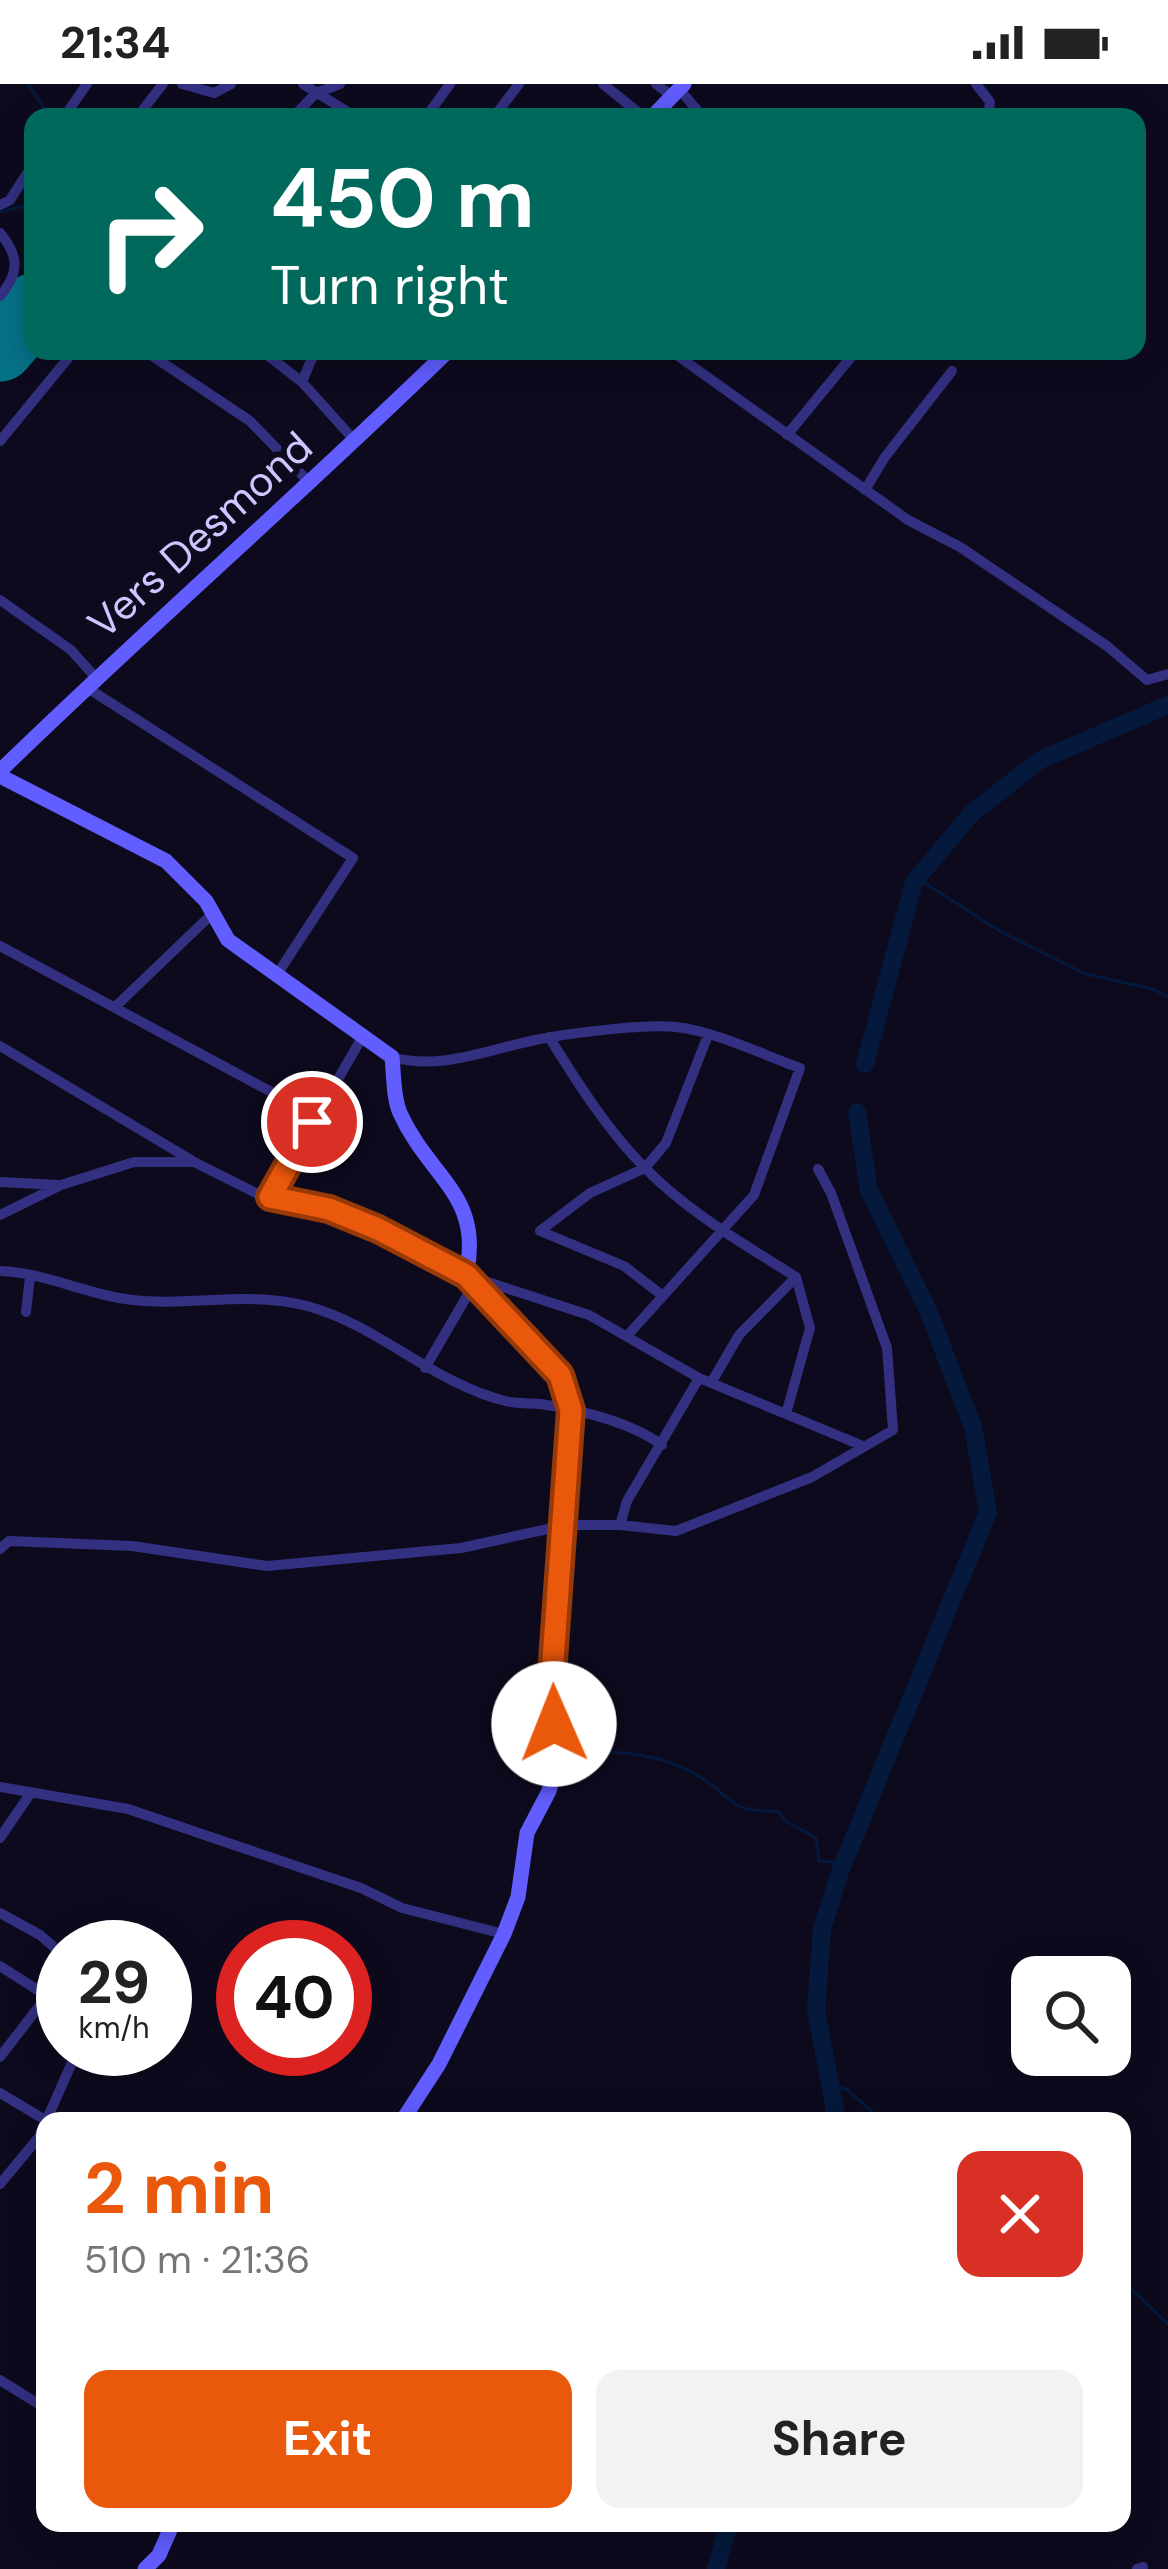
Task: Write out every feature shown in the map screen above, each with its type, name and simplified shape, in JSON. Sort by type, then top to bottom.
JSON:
[{"type":"street","points":[[144,108],[163,84]]},
{"type":"street","points":[[182,84],[206,93],[220,92],[231,84]]},
{"type":"street","points":[[303,84],[341,108]]},
{"type":"street","points":[[302,108],[316,93],[340,84]]},
{"type":"street","points":[[501,108],[519,84]]},
{"type":"street","points":[[603,84],[636,108]]},
{"type":"street","points":[[656,84],[678,90]]},
{"type":"street","points":[[0,205],[10,200],[24,178]]},
{"type":"street","points":[[0,233],[16,253],[17,266],[0,296]]},
{"type":"street","points":[[0,441],[67,360]]},
{"type":"street","points":[[158,360],[250,421],[311,484]]},
{"type":"street","points":[[274,360],[302,382],[356,441]]},
{"type":"street","points":[[302,382],[311,360]]},
{"type":"street","name":"Vers Desmond","points":[[0,774],[91,683],[311,484],[439,360]]},
{"type":"street","points":[[683,360],[908,520],[960,547],[1107,646],[1147,680],[1168,674]]},
{"type":"street","points":[[787,435],[849,360]]},
{"type":"street","points":[[866,490],[885,457],[952,371]]},
{"type":"street","points":[[0,600],[71,650],[91,683],[353,858],[276,976]]},
{"type":"street","points":[[0,774],[166,861],[213,913],[227,940],[392,1057],[413,1063],[439,1062],[549,1037],[674,1027],[800,1068],[754,1195],[627,1336]]},
{"type":"street","points":[[115,1007],[213,913]]},
{"type":"street","points":[[0,946],[316,1116]]},
{"type":"street","points":[[270,1197],[364,1034]]},
{"type":"street","points":[[664,1296],[624,1266],[540,1231],[590,1193],[645,1168],[666,1143],[708,1035]]},
{"type":"street","points":[[549,1037],[591,1103],[645,1168],[724,1232],[796,1277],[809,1328],[786,1414]]},
{"type":"street","points":[[0,1046],[194,1162],[270,1197],[329,1209],[378,1229],[470,1279],[589,1315],[705,1380],[863,1446]]},
{"type":"street","points":[[392,1057],[398,1109],[419,1148],[459,1200],[473,1241],[470,1279],[425,1368]]},
{"type":"street","points":[[0,1215],[61,1185],[134,1162],[194,1162]]},
{"type":"street","points":[[0,1549],[9,1541],[131,1546],[267,1567],[461,1548],[566,1525],[676,1531],[812,1477],[893,1430],[887,1348],[818,1169]]},
{"type":"street","points":[[0,1182],[61,1185]]},
{"type":"street","points":[[0,1271],[128,1300],[200,1303],[250,1296],[310,1306],[367,1332],[425,1368],[506,1402],[571,1410],[648,1435],[662,1445]]},
{"type":"street","points":[[26,1312],[30,1277]]},
{"type":"street","points":[[620,1525],[627,1502],[705,1380],[739,1335],[796,1277]]},
{"type":"street","points":[[408,2112],[439,2064],[504,1934],[518,1897],[527,1833],[549,1791],[556,1761],[551,1688],[571,1410],[560,1375],[470,1279]]},
{"type":"street","points":[[0,1786],[128,1809],[361,1888],[402,1908],[504,1934]]},
{"type":"street","points":[[1,1834],[30,1793]]},
{"type":"street","points":[[0,1913],[36,1933]]},
{"type":"street","points":[[0,1966],[36,1989]]},
{"type":"street","points":[[0,2057],[4,2039],[36,2007]]},
{"type":"street","points":[[50,2112],[66,2076]]},
{"type":"street","points":[[0,2093],[36,2114]]},
{"type":"street","points":[[0,2184],[36,2141]]},
{"type":"street","points":[[0,2381],[36,2403]]},
{"type":"street","points":[[145,2569],[159,2555],[169,2532]]},
{"type":"waterway","points":[[28,84],[44,108]]},
{"type":"waterway","points":[[0,212],[24,206]]},
{"type":"waterway","points":[[865,1064],[914,882],[972,813],[1040,760],[1168,705]]},
{"type":"waterway","points":[[917,878],[998,930],[1086,974],[1153,989],[1168,997]]},
{"type":"waterway","points":[[835,2112],[816,2010],[822,1929],[841,1869],[988,1512],[973,1427],[927,1308],[869,1191],[857,1112]]},
{"type":"waterway","points":[[577,1753],[639,1755],[683,1768],[740,1806],[779,1811],[784,1820],[816,1838],[819,1861],[834,1862],[841,1869]]},
{"type":"waterway","points":[[829,2085],[846,2089],[873,2112]]},
{"type":"waterway","points":[[1131,2289],[1168,2324]]},
{"type":"waterway","points":[[716,2569],[726,2532]]},
{"type":"runway","points":[[0,347],[24,319]]},
{"type":"route","points":[[312,1122],[270,1197],[329,1209],[466,1275],[560,1375],[571,1410],[551,1688],[554,1724]]}]
